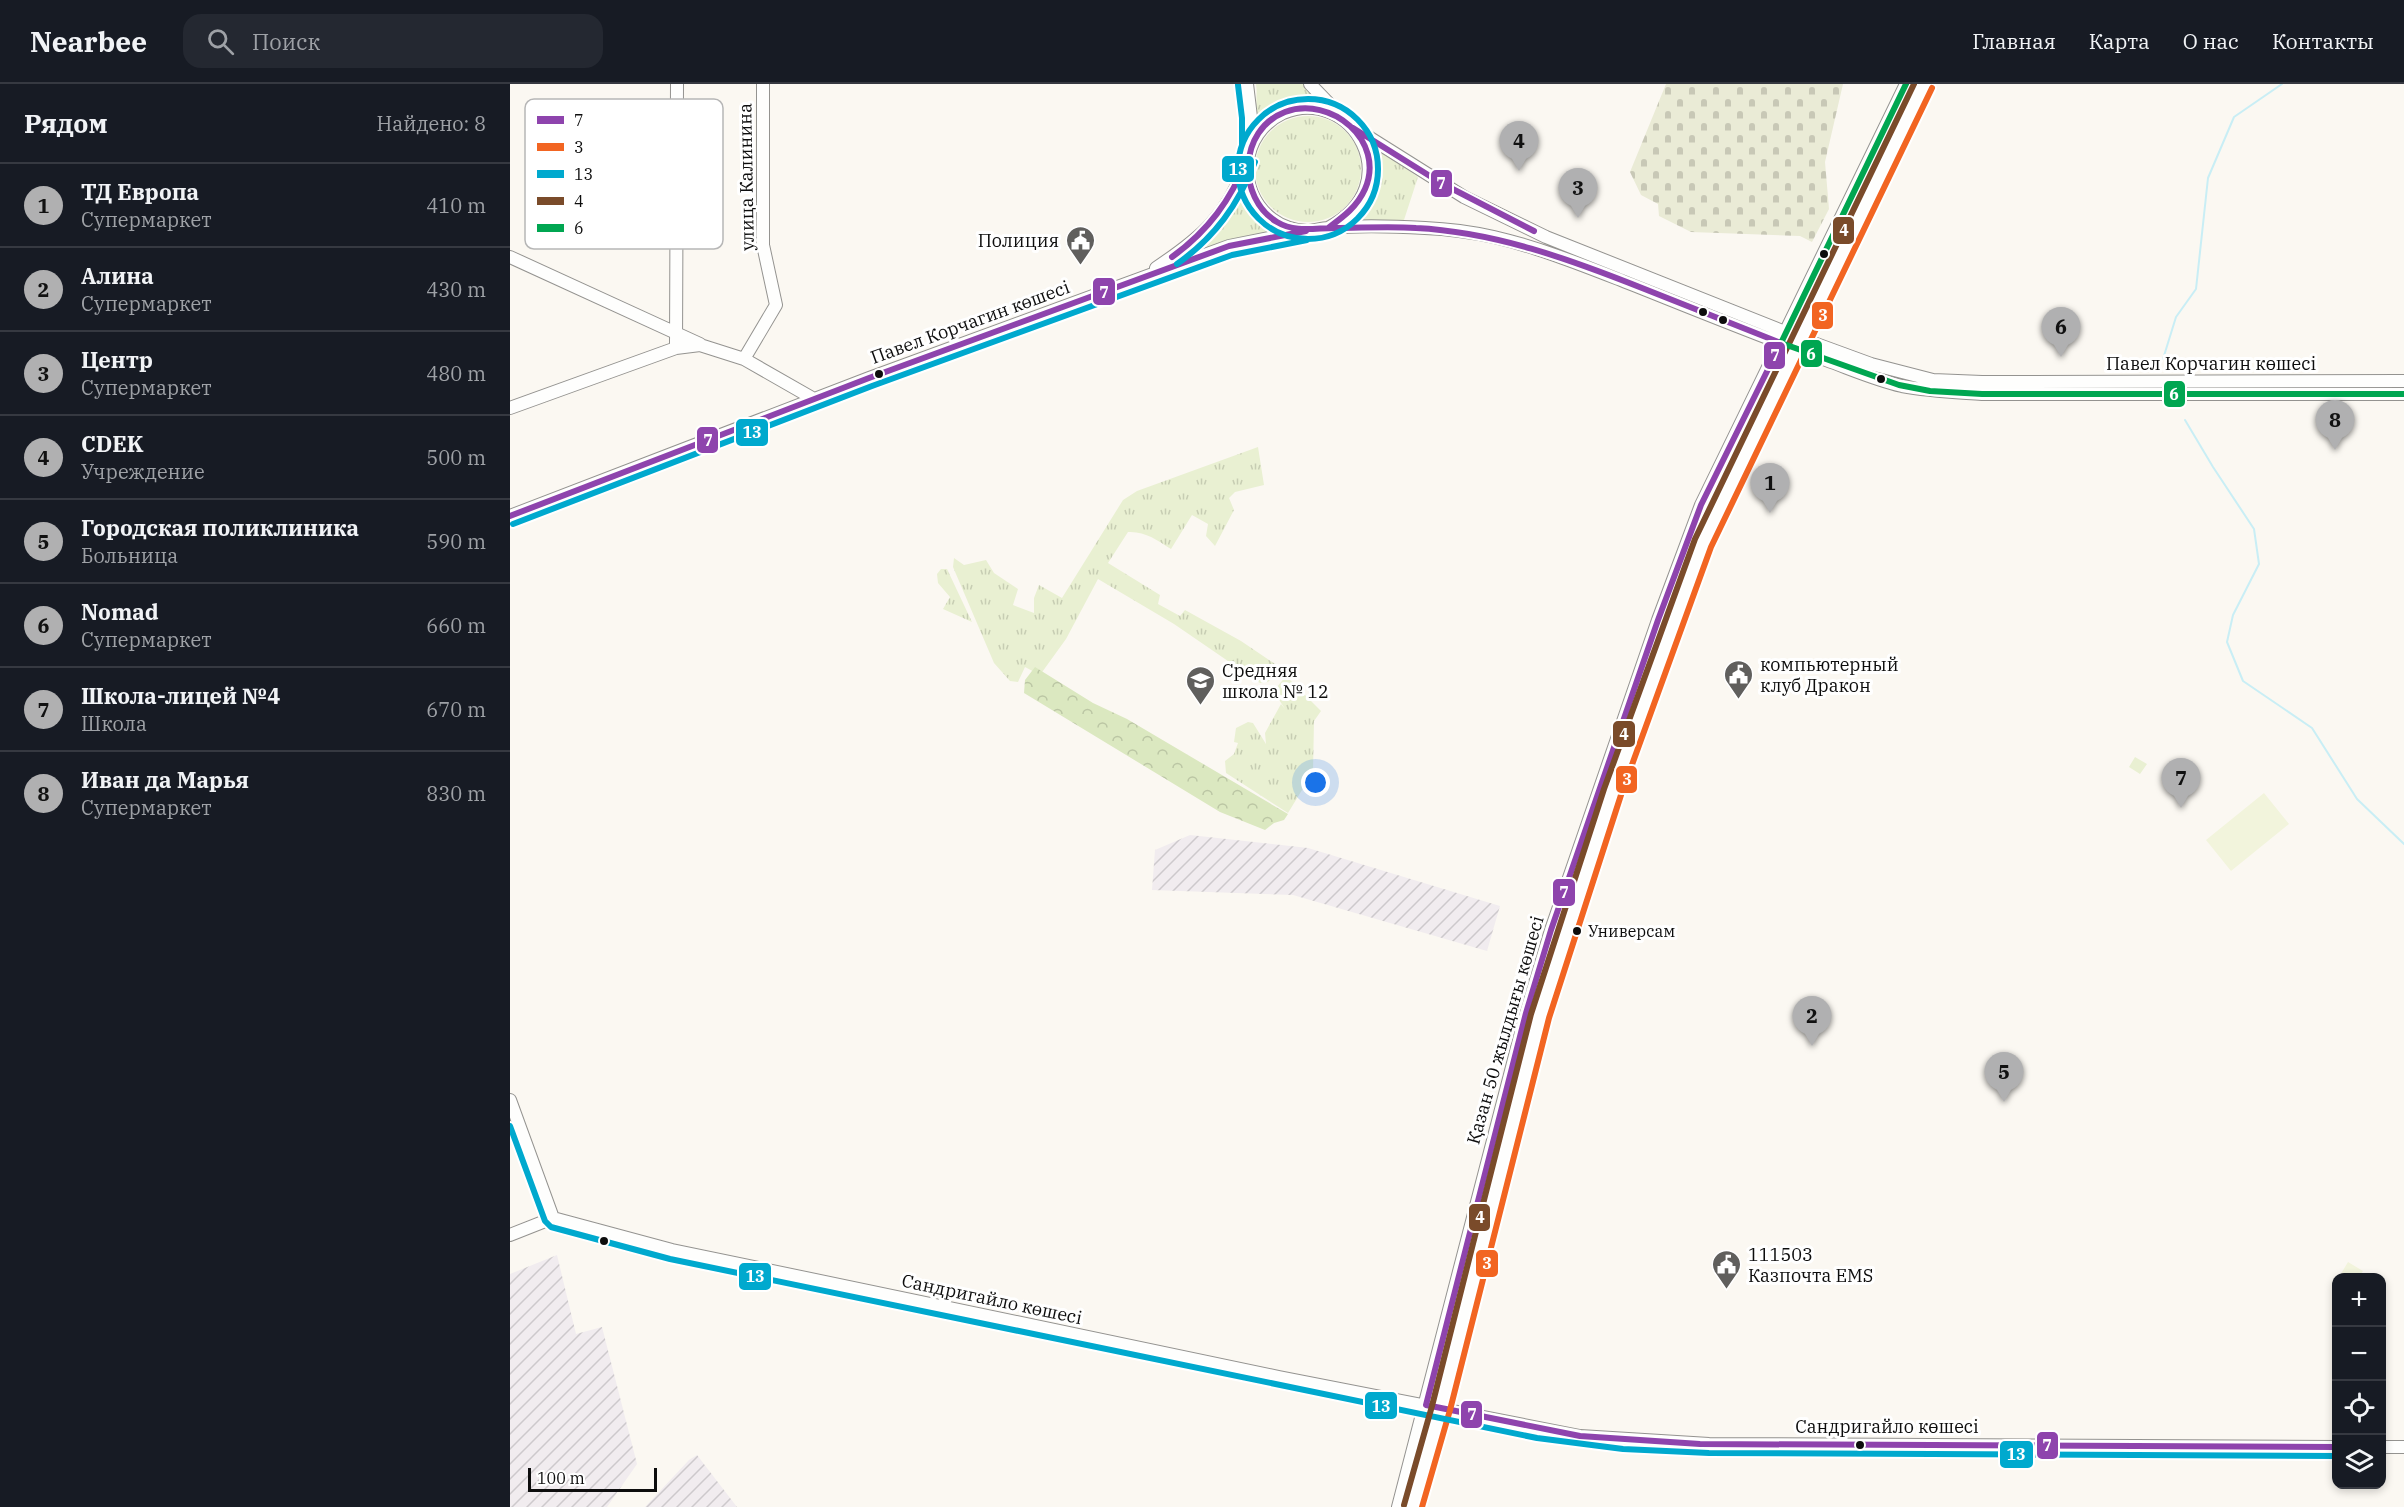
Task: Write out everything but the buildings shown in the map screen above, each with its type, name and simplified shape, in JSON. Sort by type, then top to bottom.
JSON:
[{"type":"street","points":[[677,84],[677,99]]},
{"type":"street","name":"улица Калинина","points":[[744,358],[776,305],[763,245],[762,84]]},
{"type":"street","points":[[1248,84],[1251,145]]},
{"type":"street","points":[[1310,84],[1349,124],[1363,142],[1368,158],[1367,184],[1356,208],[1343,220],[1328,228],[1306,231],[1281,224],[1260,208],[1251,194],[1246,177],[1247,159],[1251,145],[1259,131],[1270,120],[1284,112],[1300,108],[1316,108],[1332,112],[1349,124]]},
{"type":"street","points":[[1906,84],[1900,97],[1915,104],[1924,84]]},
{"type":"street","name":"Қазан 50 жылдығы көшесі","points":[[1398,1507],[1512,1066],[1551,930],[1658,620],[1701,505],[1900,97]]},
{"type":"street","name":"Қазан 50 жылдығы көшесі","points":[[1413,1507],[1441,1408],[1556,963],[1612,792],[1703,543],[1797,344],[1915,104]]},
{"type":"street","name":"Павел Корчагин көшесі","points":[[1349,124],[1411,166],[1512,222],[1719,312],[1797,344],[1869,369],[1899,385],[1930,391],[1982,394],[2404,394]]},
{"type":"street","name":"Павел Корчагин көшесі","points":[[1140,279],[1193,243],[1210,227],[1225,206],[1247,159]]},
{"type":"street","name":"Павел Корчагин көшесі","points":[[1328,228],[1424,228],[1497,238],[1719,312]]},
{"type":"street","name":"Павел Корчагин көшесі","points":[[510,516],[814,399],[1229,246],[1306,231]]},
{"type":"street","points":[[676,249],[676,348]]},
{"type":"street","points":[[510,257],[700,345],[744,358],[814,399]]},
{"type":"street","points":[[510,408],[676,348],[700,345]]},
{"type":"street","name":"Павел Корчагин көшесі","points":[[1869,369],[1933,380],[1982,382],[2404,381]]},
{"type":"street","points":[[1658,620],[1673,625]]},
{"type":"street","points":[[1512,1066],[1527,1070]]},
{"type":"street","points":[[510,1100],[553,1218],[510,1235]]},
{"type":"street","name":"Сандригайло көшесі","points":[[553,1218],[672,1250],[1279,1377],[1580,1436],[1700,1444],[2332,1447]]},
{"type":"street","points":[[1444,1332],[1458,1336]]},
{"type":"street","points":[[2386,1447],[2404,1447]]},
{"type":"shaded area","points":[[1190,835],[1308,848],[1500,906],[1487,951],[1293,895],[1152,890],[1155,850]]},
{"type":"shaded area","points":[[557,1255],[576,1334],[602,1327],[637,1464],[607,1507],[510,1507],[510,1274]]},
{"type":"shaded area","points":[[697,1455],[737,1507],[645,1507],[689,1460]]},
{"type":"green space","points":[[1256,84],[1305,84],[1312,92],[1311,100],[1288,103],[1268,116],[1259,117]]},
{"type":"green space","points":[[1666,84],[1843,84],[1825,162],[1829,209],[1812,242],[1800,236],[1691,232],[1659,216],[1658,204],[1641,195],[1630,172]]},
{"type":"green space","points":[[1308,116],[1328,120],[1345,132],[1357,149],[1361,169],[1357,189],[1345,206],[1328,218],[1308,222],[1288,218],[1271,206],[1259,189],[1255,169],[1259,149],[1271,132],[1288,120]]},
{"type":"green space","points":[[1377,152],[1383,153],[1418,177],[1403,223],[1356,222],[1372,198],[1375,189],[1378,171]]},
{"type":"green space","points":[[1242,196],[1270,229],[1267,234],[1208,248],[1205,245],[1206,241]]},
{"type":"green space","points":[[1258,447],[1264,485],[1235,492],[1229,498],[1234,510],[1215,546],[1206,536],[1208,524],[1192,515],[1171,549],[1156,539],[1128,532],[1108,563],[1160,595],[1158,604],[1180,616],[1185,610],[1241,641],[1281,668],[1268,682],[1260,683],[1174,624],[1098,579],[1066,639],[1040,675],[1025,667],[1018,682],[1010,681],[994,663],[953,567],[954,558],[964,565],[986,560],[994,573],[1018,589],[1013,605],[1034,613],[1034,598],[1039,585],[1062,598],[1123,500],[1137,491]]},
{"type":"green space","points":[[941,569],[947,569],[972,622],[943,609],[950,597],[938,583],[937,574]]},
{"type":"green space","points":[[1035,667],[1093,703],[1127,719],[1288,814],[1284,820],[1274,823],[1265,830],[1220,812],[1024,693],[1025,680]]},
{"type":"green space","points":[[1286,676],[1321,711],[1314,721],[1313,772],[1288,813],[1226,773],[1225,761],[1234,754],[1238,743],[1234,742],[1236,728],[1248,722],[1253,723],[1266,744],[1265,733],[1281,704],[1285,709],[1276,695],[1277,687]]},
{"type":"green space","points":[[2135,757],[2147,764],[2140,774],[2129,767]]},
{"type":"green space","points":[[2264,793],[2289,824],[2231,871],[2206,840]]},
{"type":"green space","points":[[2348,1262],[2363,1271],[2362,1273],[2341,1273]]},
{"type":"waterway","points":[[2163,359],[2176,317],[2196,289],[2208,178],[2234,117],[2282,84]]},
{"type":"waterway","points":[[2185,420],[2254,529],[2259,564],[2233,615],[2227,642],[2243,681],[2312,728],[2357,799],[2404,844]]},
{"type":"transit line","name":"6","points":[[1906,84],[1781,343],[1899,385],[1930,391],[1982,394],[2404,394]]},
{"type":"transit line","name":"4","points":[[1404,1505],[1432,1406],[1531,1014],[1604,789],[1695,539],[1914,84]]},
{"type":"transit line","name":"13","points":[[1238,85],[1242,145]]},
{"type":"transit line","name":"3","points":[[1422,1507],[1450,1410],[1549,1018],[1621,795],[1711,547],[1932,88]]},
{"type":"transit line","name":"13","points":[[1308,99],[1335,104],[1358,119],[1373,142],[1378,169],[1373,196],[1358,219],[1335,234],[1308,239],[1281,234],[1258,219],[1243,196],[1238,169],[1243,142],[1258,119],[1281,104],[1308,99]]},
{"type":"transit line","name":"7","points":[[1328,228],[1349,211],[1362,195],[1369,171],[1368,154],[1361,139],[1350,126],[1336,116],[1320,110],[1303,108],[1285,112],[1270,121],[1258,133],[1251,148],[1248,165],[1255,197],[1264,211],[1277,222],[1291,228],[1305,229],[1416,228],[1503,241],[1587,267],[1781,343],[1701,505],[1658,620],[1551,930],[1526,1013],[1426,1405],[1580,1436],[1700,1444],[2332,1447]]},
{"type":"transit line","name":"7","points":[[1353,128],[1441,183],[1534,231]]},
{"type":"transit line","name":"7","points":[[1172,257],[1197,236],[1217,214],[1234,188],[1247,159]]},
{"type":"transit line","name":"13","points":[[1177,264],[1203,243],[1224,219],[1241,192],[1255,162]]},
{"type":"transit line","name":"7","points":[[510,516],[869,378],[1229,246],[1306,231]]},
{"type":"transit line","name":"13","points":[[513,524],[872,386],[1232,255],[1307,240]]},
{"type":"transit line","name":"13","points":[[510,1126],[545,1221],[551,1227],[670,1259],[1537,1438],[1623,1449],[1709,1453],[2332,1456]]},
{"type":"place","name":"CDEK","points":[[1519,171]]},
{"type":"place","name":"Центр","points":[[1578,218]]},
{"type":"place","name":"Полиция","points":[[1080,266]]},
{"type":"place","name":"Nomad","points":[[2061,357]]},
{"type":"place","name":"Иван да Марья","points":[[2335,450]]},
{"type":"place","name":"ТД Европа","points":[[1770,513]]},
{"type":"place","name":"компьютерный клуб Дракон","points":[[1739,700]]},
{"type":"place","name":"Средняя школа № 12","points":[[1201,706]]},
{"type":"place","name":"Школа-лицей №4","points":[[2181,808]]},
{"type":"place","name":"Универсам","points":[[1577,931]]},
{"type":"place","name":"Алина","points":[[1812,1046]]},
{"type":"place","name":"Городская поликлиника","points":[[2004,1102]]},
{"type":"place","name":"111503 Казпочта EMS","points":[[1727,1290]]}]
